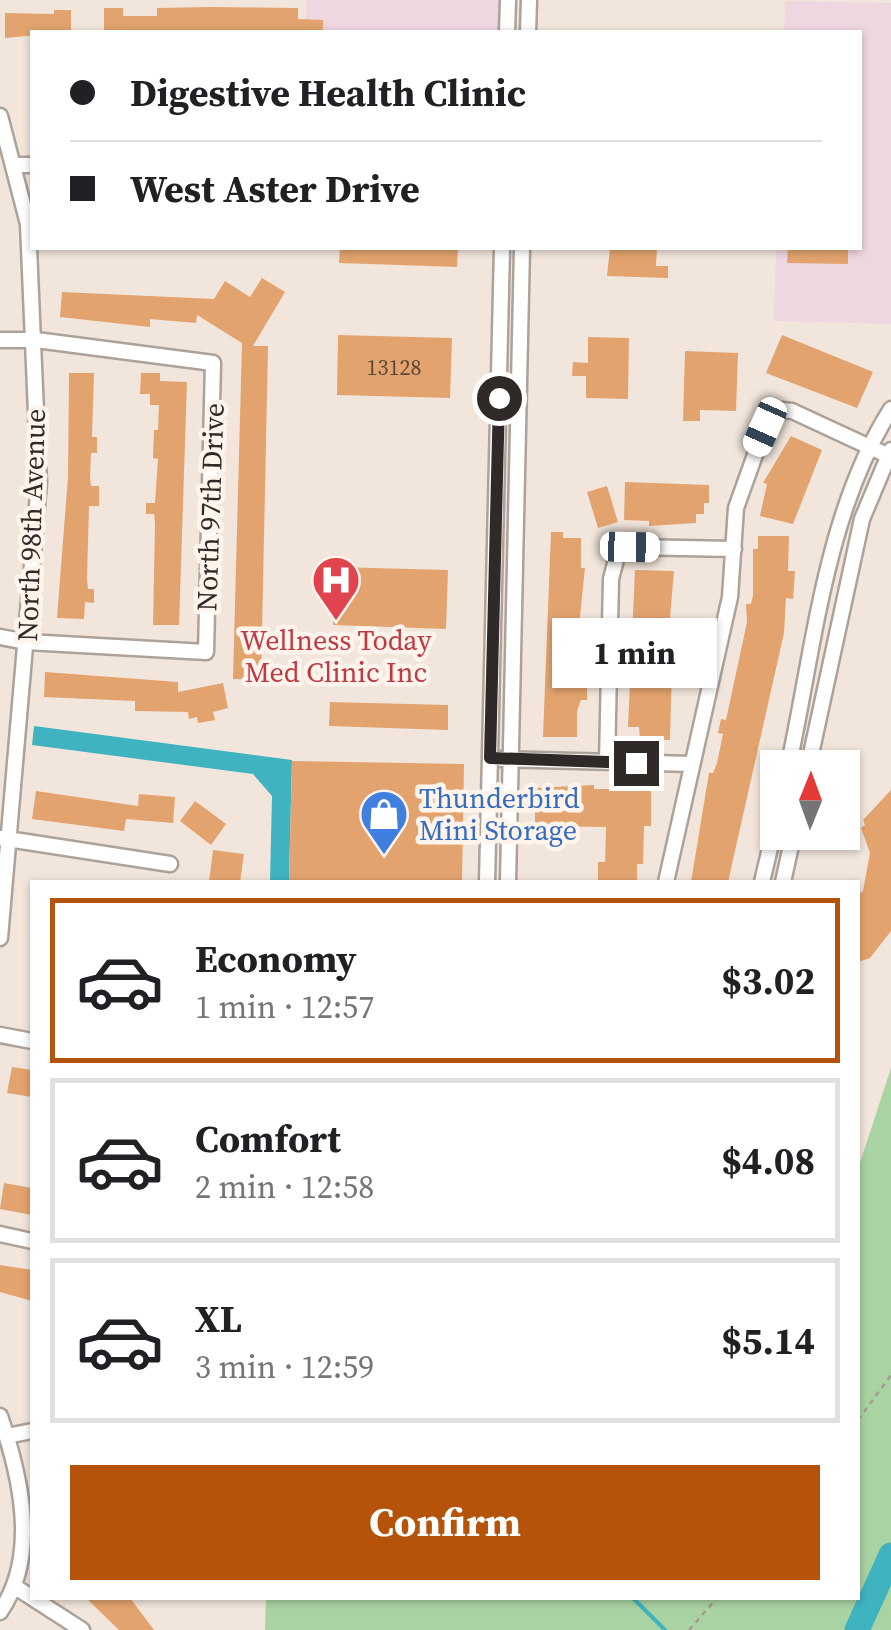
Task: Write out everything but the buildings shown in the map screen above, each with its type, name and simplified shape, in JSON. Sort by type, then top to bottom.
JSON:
[{"type":"street","points":[[507,30],[508,2],[528,2],[528,30]]},
{"type":"street","name":"North 98th Avenue","points":[[0,116],[28,224],[36,340],[39,484],[27,642],[4,839],[0,938]]},
{"type":"street","points":[[13,164],[30,164]]},
{"type":"street","points":[[488,880],[502,250]]},
{"type":"street","points":[[508,880],[522,250]]},
{"type":"street","points":[[0,340],[36,340]]},
{"type":"street","name":"North 97th Drive","points":[[27,642],[206,652],[213,363],[36,340]]},
{"type":"street","points":[[792,750],[839,531],[869,446],[891,409]]},
{"type":"street","points":[[666,880],[730,597],[736,508],[749,462],[765,427],[782,410],[890,454],[862,519],[812,750]]},
{"type":"street","points":[[497,448],[518,449]]},
{"type":"street","points":[[607,762],[611,579],[618,552],[630,547],[734,548]]},
{"type":"street","points":[[0,637],[27,642]]},
{"type":"street","points":[[490,758],[692,764]]},
{"type":"street","points":[[4,839],[170,864]]},
{"type":"street","points":[[762,880],[770,850]]},
{"type":"street","points":[[783,880],[790,850]]},
{"type":"street","points":[[0,1035],[30,1041]]},
{"type":"street","points":[[0,1234],[30,1241]]},
{"type":"street","points":[[0,1416],[23,1501],[17,1588],[0,1612]]},
{"type":"street","points":[[7,1436],[30,1431]]},
{"type":"street","points":[[17,1588],[30,1596]]},
{"type":"street","points":[[36,1600],[82,1630]]},
{"type":"path","points":[[860,1417],[891,1375]]},
{"type":"path","points":[[689,1630],[715,1600]]},
{"type":"shaded area","points":[[306,0],[500,0],[499,30],[305,30]]},
{"type":"shaded area","points":[[785,1],[891,3],[891,324],[774,321],[776,250],[862,250],[862,30],[784,30]]},
{"type":"green space","points":[[891,1068],[891,1630],[265,1630],[266,1600],[860,1600],[860,1163]]},
{"type":"water","points":[[34,726],[292,760],[289,880],[270,880],[272,796],[253,774],[32,745]]},
{"type":"waterway","points":[[857,1630],[891,1555]]},
{"type":"waterway","points":[[635,1600],[665,1630]]},
{"type":"place","name":"Wellness Today Med Clinic Inc","points":[[336,622]]},
{"type":"place","name":"Thunderbird Mini Storage","points":[[384,856]]},
{"type":"route","points":[[499,398],[490,758],[636,763]]}]
